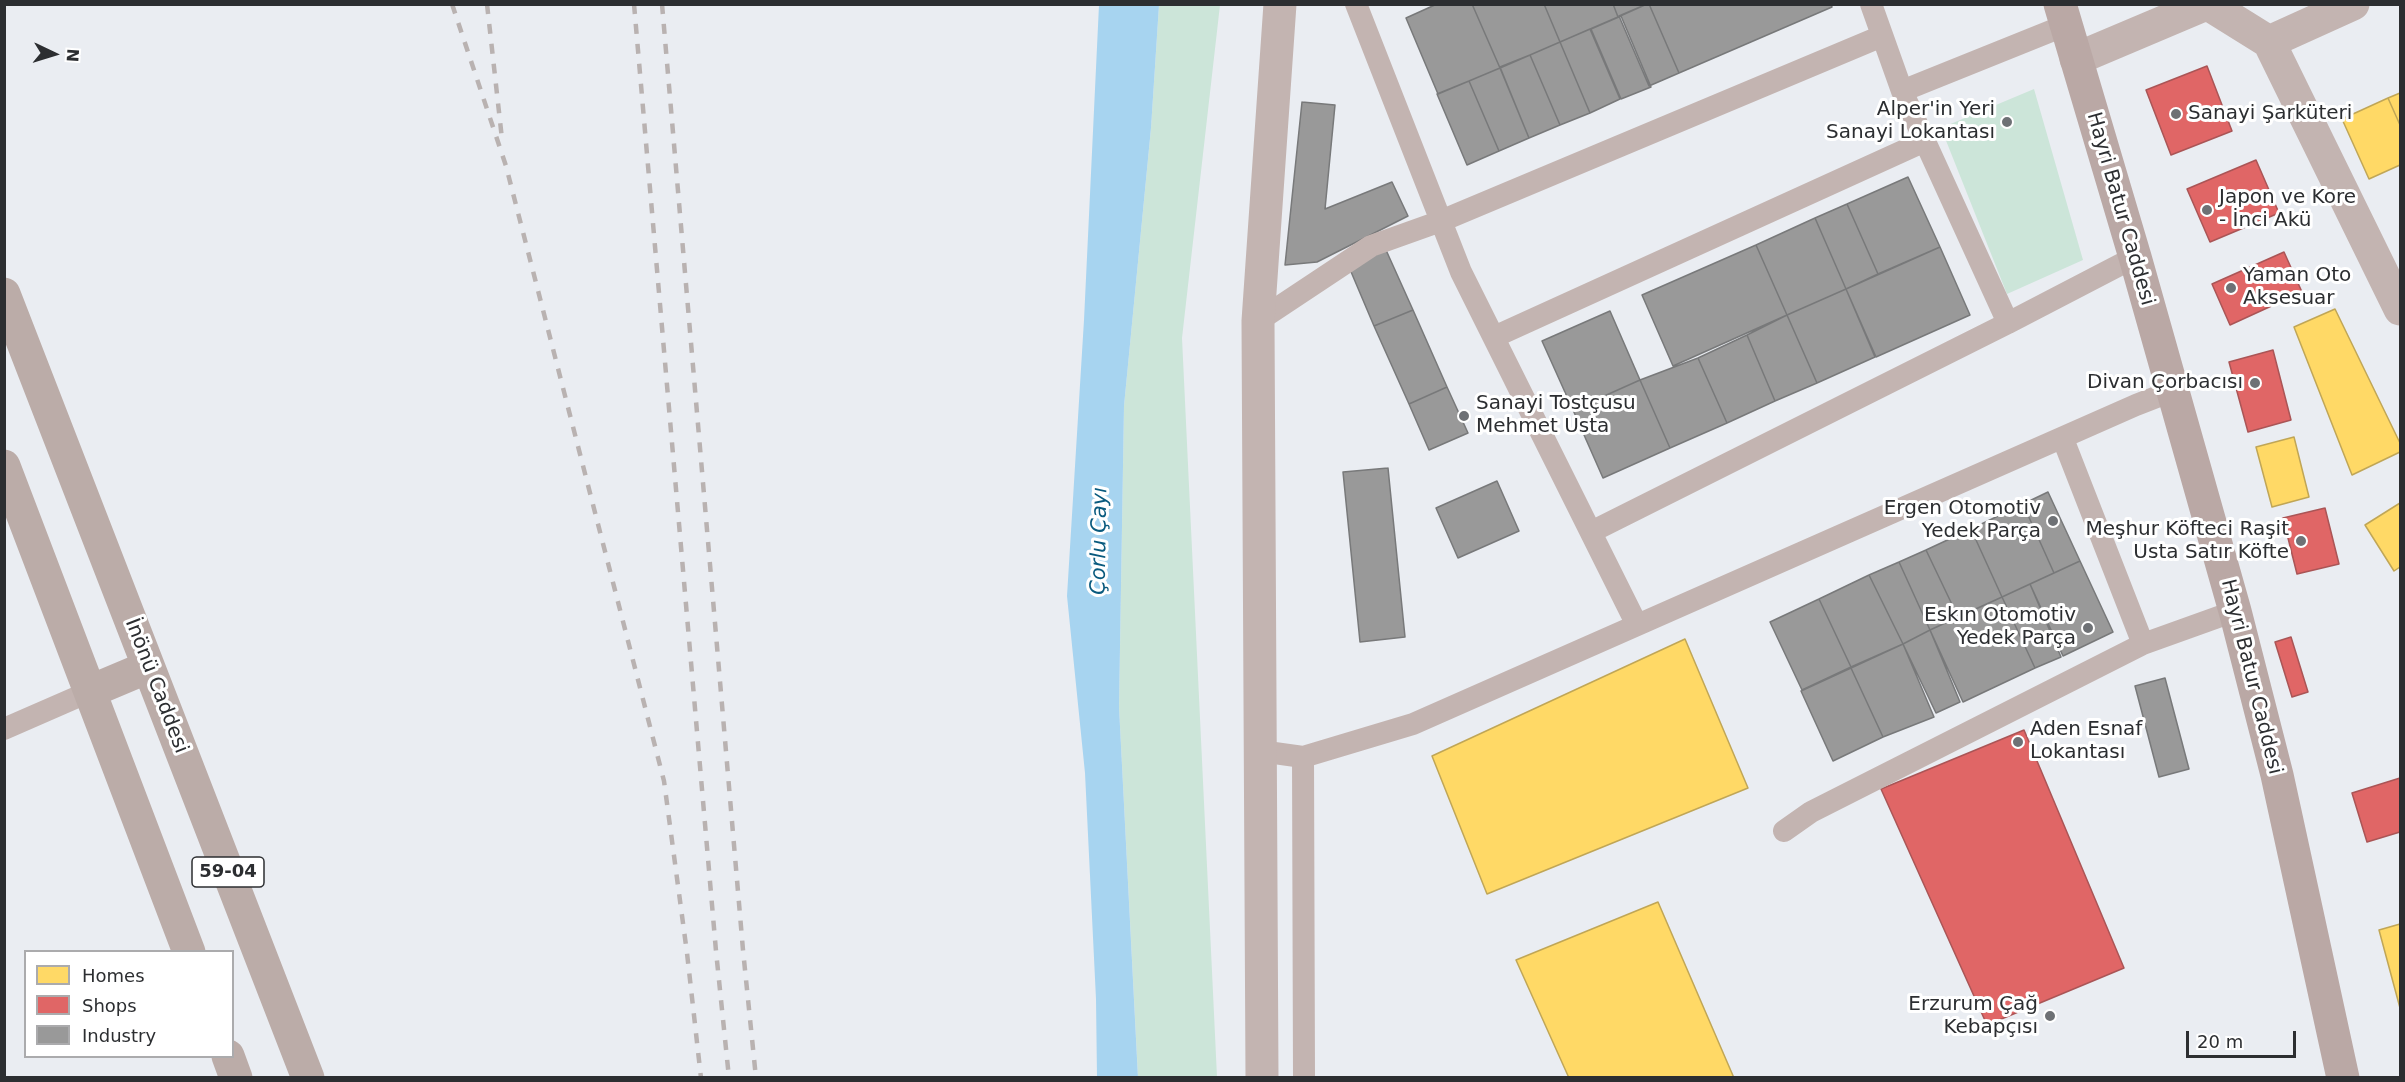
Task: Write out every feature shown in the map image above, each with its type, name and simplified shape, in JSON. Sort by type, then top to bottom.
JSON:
[{"type":"main road","name":"Hayri Batur Caddesi","points":[[2063,15],[2135,257],[2235,611],[2277,775],[2343,1077]]},
{"type":"main road","name":"İnönü Caddesi","points":[[4,294],[308,1077]]},
{"type":"main road","name":"59-04","points":[[4,466],[189,950]]},
{"type":"main road","points":[[91,691],[148,667]]},
{"type":"main road","points":[[229,1058],[236,1077]]},
{"type":"street","points":[[1262,1077],[1258,321],[1280,4]]},
{"type":"street","points":[[2076,59],[2207,4],[2269,42],[2400,309]]},
{"type":"street","points":[[2269,42],[2354,4]]},
{"type":"lane","points":[[1356,4],[1461,272],[1637,625]]},
{"type":"lane","points":[[1871,4],[1902,92],[2008,323]]},
{"type":"lane","points":[[1902,92],[2063,15]]},
{"type":"lane","points":[[1258,321],[1371,246],[1441,221],[1882,36]]},
{"type":"lane","points":[[1494,337],[1925,141]]},
{"type":"lane","points":[[1591,532],[2135,257]]},
{"type":"lane","points":[[1260,751],[1303,757],[1413,724],[2172,391]]},
{"type":"lane","points":[[2062,438],[2143,644]]},
{"type":"lane","points":[[1784,831],[1811,812],[2143,644],[2235,611]]},
{"type":"lane","points":[[4,729],[91,691]]},
{"type":"lane","points":[[1303,757],[1304,1077]]},
{"type":"green space","points":[[1159,5],[1220,5],[1182,338],[1217,1077],[1138,1077],[1119,707],[1124,406],[1151,128]]},
{"type":"green space","points":[[2034,89],[2083,260],[2007,294],[1941,128]]},
{"type":"water","name":"Çorlu Çayı","points":[[1099,5],[1159,5],[1151,128],[1124,406],[1119,707],[1138,1078],[1097,1077],[1096,999],[1085,773],[1067,596],[1084,320]]},
{"type":"building: Homes","points":[[2400,93],[2400,125],[2388,98]]},
{"type":"building: Homes","points":[[2388,98],[2400,125],[2400,165],[2369,179],[2342,119]]},
{"type":"building: Homes","points":[[2335,309],[2400,443],[2400,452],[2352,475],[2294,327]]},
{"type":"building: Homes","points":[[2294,437],[2309,497],[2272,507],[2256,447]]},
{"type":"building: Homes","points":[[2400,503],[2400,567],[2394,571],[2365,525]]},
{"type":"building: Homes","points":[[1685,639],[1748,788],[1487,894],[1432,756]]},
{"type":"building: Homes","points":[[1658,902],[1734,1078],[1569,1078],[1516,960]]},
{"type":"building: Homes","points":[[2400,924],[2400,1008],[2379,930]]},
{"type":"building: Shops","points":[[2207,66],[2232,131],[2171,155],[2146,90]]},
{"type":"building: Shops","points":[[2256,160],[2279,213],[2210,242],[2187,189]]},
{"type":"building: Shops","points":[[2284,252],[2302,292],[2230,325],[2212,284]]},
{"type":"building: Shops","points":[[2273,350],[2291,420],[2248,432],[2229,362]]},
{"type":"building: Shops","points":[[2325,508],[2339,564],[2297,574],[2283,518]]},
{"type":"building: Shops","points":[[2291,637],[2308,692],[2292,697],[2275,642]]},
{"type":"building: Shops","points":[[2024,730],[2124,968],[1987,1025],[1881,789]]},
{"type":"building: Shops","points":[[2400,778],[2400,832],[2367,842],[2352,793]]},
{"type":"building: Industry","points":[[1437,4],[1472,4],[1500,68],[1438,94],[1406,18]]},
{"type":"building: Industry","points":[[1472,4],[1544,4],[1560,42],[1500,68]]},
{"type":"building: Industry","points":[[1544,4],[1613,4],[1618,17],[1560,42]]},
{"type":"building: Industry","points":[[1613,4],[1647,4],[1618,17]]},
{"type":"building: Industry","points":[[1649,4],[1679,73],[1649,86],[1619,16]]},
{"type":"building: Industry","points":[[1649,4],[1831,4],[1832,7],[1679,73]]},
{"type":"building: Industry","points":[[1621,16],[1651,87],[1621,99],[1591,29]]},
{"type":"building: Industry","points":[[1590,29],[1620,99],[1590,113],[1560,42]]},
{"type":"building: Industry","points":[[1560,42],[1590,113],[1560,125],[1530,55]]},
{"type":"building: Industry","points":[[1530,55],[1560,125],[1529,138],[1500,67]]},
{"type":"building: Industry","points":[[1500,68],[1529,138],[1499,151],[1469,81]]},
{"type":"building: Industry","points":[[1469,81],[1499,151],[1467,165],[1437,94]]},
{"type":"building: Industry","points":[[1302,102],[1335,105],[1325,209],[1392,182],[1408,216],[1317,262],[1285,265]]},
{"type":"building: Industry","points":[[1908,177],[1940,247],[1878,274],[1847,204]]},
{"type":"building: Industry","points":[[1847,204],[1878,274],[1846,289],[1815,218]]},
{"type":"building: Industry","points":[[1815,218],[1846,289],[1787,315],[1756,245]]},
{"type":"building: Industry","points":[[1756,245],[1787,315],[1673,366],[1642,295]]},
{"type":"building: Industry","points":[[1940,247],[1970,315],[1876,357],[1846,289]]},
{"type":"building: Industry","points":[[1386,250],[1413,310],[1374,326],[1349,267]]},
{"type":"building: Industry","points":[[1846,289],[1875,357],[1817,383],[1787,315]]},
{"type":"building: Industry","points":[[1413,310],[1447,387],[1409,404],[1374,326]]},
{"type":"building: Industry","points":[[1610,311],[1640,380],[1573,410],[1542,341]]},
{"type":"building: Industry","points":[[1787,315],[1817,383],[1775,401],[1747,335]]},
{"type":"building: Industry","points":[[1747,335],[1775,401],[1727,423],[1698,358]]},
{"type":"building: Industry","points":[[1698,358],[1727,423],[1670,448],[1640,380]]},
{"type":"building: Industry","points":[[1640,380],[1670,448],[1603,478],[1573,410]]},
{"type":"building: Industry","points":[[1447,387],[1468,433],[1429,450],[1409,404]]},
{"type":"building: Industry","points":[[1388,468],[1405,637],[1360,642],[1343,472]]},
{"type":"building: Industry","points":[[1497,481],[1519,531],[1458,558],[1436,508]]},
{"type":"building: Industry","points":[[2048,492],[2080,561],[2054,573],[2023,504]]},
{"type":"building: Industry","points":[[2023,504],[2054,573],[2002,597],[1971,529]]},
{"type":"building: Industry","points":[[1971,529],[2002,597],[1958,617],[1926,550]]},
{"type":"building: Industry","points":[[1926,550],[1958,617],[1930,630],[1899,562]]},
{"type":"building: Industry","points":[[2080,561],[2113,632],[2063,656],[2030,584]]},
{"type":"building: Industry","points":[[1899,562],[1930,630],[1903,644],[1869,575]]},
{"type":"building: Industry","points":[[1869,575],[1903,644],[1851,667],[1819,599]]},
{"type":"building: Industry","points":[[2030,584],[2061,657],[2035,668],[2002,597]]},
{"type":"building: Industry","points":[[2002,597],[2035,668],[1963,702],[1930,630]]},
{"type":"building: Industry","points":[[1819,599],[1851,667],[1802,690],[1770,622]]},
{"type":"building: Industry","points":[[1930,630],[1960,702],[1936,713],[1903,644]]},
{"type":"building: Industry","points":[[1903,644],[1934,717],[1883,737],[1851,668]]},
{"type":"building: Industry","points":[[1851,668],[1883,737],[1833,761],[1801,691]]},
{"type":"building: Industry","points":[[2165,678],[2189,769],[2159,777],[2135,686]]},
{"type":"railway","points":[[452,4],[506,166],[664,781],[701,1078]]},
{"type":"railway","points":[[487,4],[502,139]]},
{"type":"railway","points":[[634,4],[729,1078]]},
{"type":"railway","points":[[662,4],[756,1078]]},
{"type":"place","name":"Sanayi Şarküteri","points":[[2176,114]]},
{"type":"place","name":"Alper'in Yeri Sanayi Lokantası","points":[[2007,122]]},
{"type":"place","name":"Japon ve Kore - İnci Akü","points":[[2207,210]]},
{"type":"place","name":"Yaman Oto Aksesuar","points":[[2231,288]]},
{"type":"place","name":"Divan Çorbacısı","points":[[2255,383]]},
{"type":"place","name":"Sanayi Tostçusu Mehmet Usta","points":[[1464,416]]},
{"type":"place","name":"Ergen Otomotiv Yedek Parça","points":[[2053,521]]},
{"type":"place","name":"Meşhur Köfteci Raşit Usta Satır Köfte","points":[[2301,541]]},
{"type":"place","name":"Eskın Otomotiv Yedek Parça","points":[[2088,628]]},
{"type":"place","name":"Aden Esnaf Lokantası","points":[[2018,742]]},
{"type":"place","name":"Erzurum Çağ Kebapçısı","points":[[2050,1016]]}]
